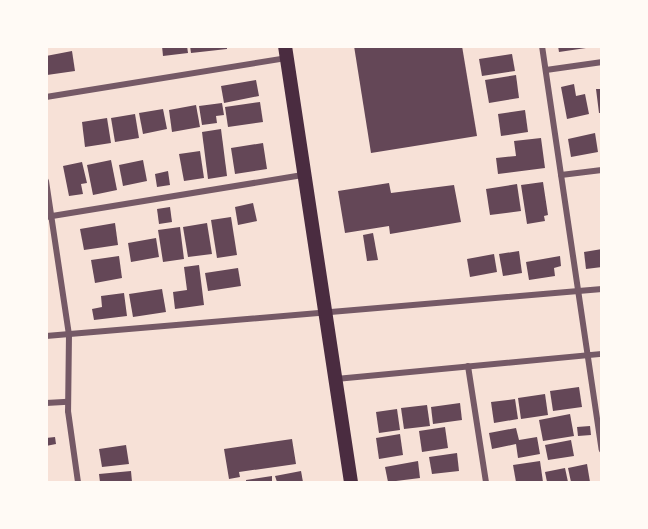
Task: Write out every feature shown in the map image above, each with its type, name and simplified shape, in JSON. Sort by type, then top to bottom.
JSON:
[{"type":"main road","points":[[286,52],[351,483]]},
{"type":"street","points":[[542,46],[602,450]]},
{"type":"street","points":[[46,97],[286,52]]},
{"type":"street","points":[[546,70],[602,62]]},
{"type":"street","points":[[561,175],[602,170]]},
{"type":"street","points":[[49,217],[304,174]]},
{"type":"street","points":[[46,181],[49,217],[69,334],[68,402],[78,483]]},
{"type":"street","points":[[46,336],[602,289]]},
{"type":"street","points":[[335,379],[602,354]]},
{"type":"street","points":[[468,366],[486,483]]},
{"type":"street","points":[[46,403],[68,402]]},
{"type":"building","points":[[162,46],[187,46],[188,53],[163,56]]},
{"type":"building","points":[[190,46],[227,46],[227,49],[191,53]]},
{"type":"building","points":[[354,46],[462,46],[477,136],[371,153]]},
{"type":"building","points":[[558,46],[586,46],[586,48],[559,52]]},
{"type":"building","points":[[72,51],[75,71],[47,75],[46,56]]},
{"type":"building","points":[[512,54],[515,71],[482,76],[479,59]]},
{"type":"building","points":[[516,75],[519,98],[489,103],[485,80]]},
{"type":"building","points":[[256,80],[259,96],[224,103],[221,86]]},
{"type":"building","points":[[574,84],[576,96],[585,94],[589,114],[567,119],[561,87]]},
{"type":"building","points":[[596,89],[602,89],[602,113],[599,113]]},
{"type":"building","points":[[260,102],[263,122],[228,127],[225,107]]},
{"type":"building","points":[[222,103],[224,115],[216,116],[217,123],[202,125],[199,106]]},
{"type":"building","points":[[196,105],[200,127],[172,132],[169,110]]},
{"type":"building","points":[[163,109],[167,129],[143,134],[139,113]]},
{"type":"building","points":[[525,110],[528,132],[501,136],[498,114]]},
{"type":"building","points":[[135,114],[139,138],[115,142],[111,118]]},
{"type":"building","points":[[107,118],[111,143],[85,147],[82,122]]},
{"type":"building","points":[[221,129],[227,176],[208,179],[202,132]]},
{"type":"building","points":[[595,133],[598,152],[571,157],[568,139]]},
{"type":"building","points":[[541,138],[545,168],[498,174],[496,158],[516,156],[514,141]]},
{"type":"building","points":[[263,143],[267,169],[235,174],[231,148]]},
{"type":"building","points":[[200,151],[204,178],[184,181],[179,154]]},
{"type":"building","points":[[111,160],[117,190],[93,195],[87,165]]},
{"type":"building","points":[[143,160],[147,181],[123,186],[119,165]]},
{"type":"building","points":[[82,162],[87,183],[81,184],[83,194],[69,196],[63,166]]},
{"type":"building","points":[[168,171],[170,185],[157,187],[155,174]]},
{"type":"building","points":[[543,182],[548,215],[544,216],[545,221],[527,224],[521,185]]},
{"type":"building","points":[[389,183],[391,193],[454,185],[461,222],[390,234],[389,226],[345,233],[338,191]]},
{"type":"building","points":[[517,184],[521,211],[490,215],[486,189]]},
{"type":"building","points":[[253,203],[257,221],[238,225],[235,207]]},
{"type":"building","points":[[170,207],[172,222],[159,224],[157,209]]},
{"type":"building","points":[[231,217],[237,255],[217,258],[211,220]]},
{"type":"building","points":[[115,223],[118,245],[84,250],[80,229]]},
{"type":"building","points":[[207,223],[212,254],[188,257],[183,227]]},
{"type":"building","points":[[180,227],[184,259],[163,262],[158,230]]},
{"type":"building","points":[[373,233],[378,260],[367,261],[363,235]]},
{"type":"building","points":[[156,238],[159,257],[131,262],[128,243]]},
{"type":"building","points":[[602,249],[602,267],[586,269],[584,252]]},
{"type":"building","points":[[519,251],[522,273],[503,276],[499,254]]},
{"type":"building","points":[[494,254],[497,272],[470,277],[467,259]]},
{"type":"building","points":[[119,256],[122,278],[95,283],[91,260]]},
{"type":"building","points":[[560,256],[561,266],[554,268],[555,276],[529,280],[526,262]]},
{"type":"building","points":[[199,265],[204,305],[175,309],[173,292],[187,290],[184,267]]},
{"type":"building","points":[[238,268],[241,286],[208,291],[205,273]]},
{"type":"building","points":[[162,289],[166,312],[133,317],[129,294]]},
{"type":"building","points":[[124,293],[127,316],[94,320],[92,309],[102,307],[101,296]]},
{"type":"building","points":[[579,387],[582,407],[553,411],[550,391]]},
{"type":"building","points":[[545,394],[548,415],[521,419],[518,398]]},
{"type":"building","points":[[515,399],[518,419],[494,423],[491,402]]},
{"type":"building","points":[[460,403],[462,420],[433,424],[431,407]]},
{"type":"building","points":[[427,405],[430,426],[404,429],[401,408]]},
{"type":"building","points":[[397,409],[400,430],[379,433],[376,412]]},
{"type":"building","points":[[570,414],[574,436],[543,441],[539,420]]},
{"type":"building","points":[[590,426],[591,435],[578,436],[577,427]]},
{"type":"building","points":[[445,427],[448,448],[422,452],[419,431]]},
{"type":"building","points":[[516,428],[519,440],[537,437],[540,454],[518,458],[516,444],[492,449],[489,433]]},
{"type":"building","points":[[400,434],[403,455],[379,459],[376,438]]},
{"type":"building","points":[[55,437],[56,444],[46,446],[46,438]]},
{"type":"building","points":[[292,439],[296,464],[239,472],[240,477],[229,479],[224,449]]},
{"type":"building","points":[[571,440],[574,456],[548,460],[545,445]]},
{"type":"building","points":[[126,445],[129,464],[102,467],[99,449]]},
{"type":"building","points":[[457,453],[459,471],[432,474],[429,457]]},
{"type":"building","points":[[418,461],[420,478],[388,482],[385,467]]},
{"type":"building","points":[[540,461],[543,482],[516,482],[513,465]]},
{"type":"building","points":[[587,464],[590,482],[571,482],[568,468]]},
{"type":"building","points":[[565,468],[568,482],[547,482],[545,472]]},
{"type":"building","points":[[131,471],[132,482],[100,482],[99,474]]},
{"type":"building","points":[[301,471],[303,482],[277,482],[275,476]]},
{"type":"building","points":[[272,476],[272,482],[246,482],[246,480]]}]
